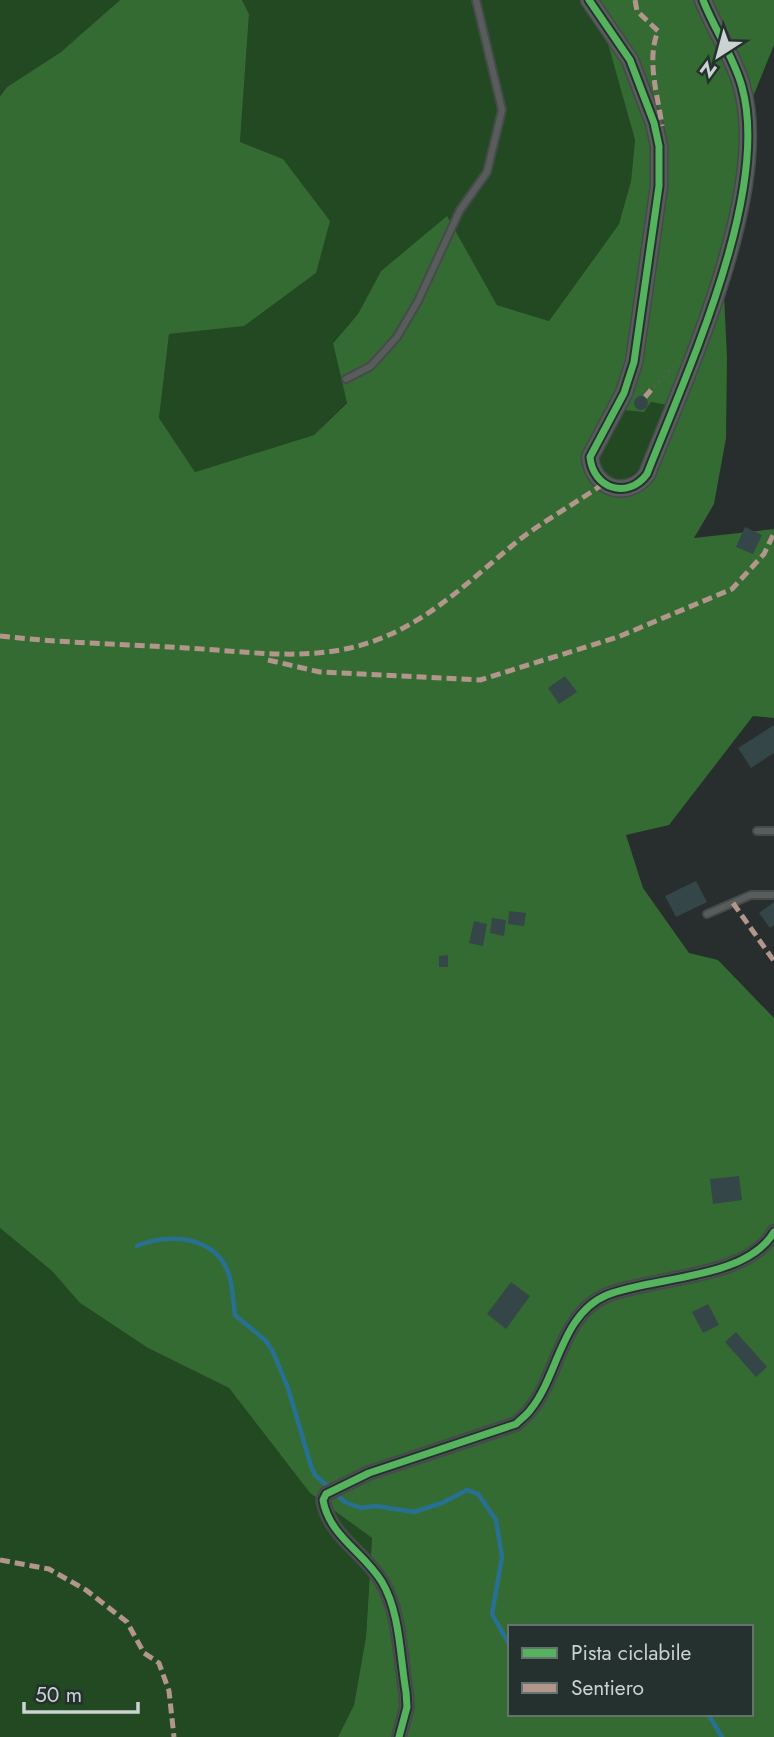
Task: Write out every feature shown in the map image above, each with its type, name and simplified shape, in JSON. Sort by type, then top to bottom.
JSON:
[{"type":"street","points":[[589,0],[630,60],[654,123],[659,146],[659,186],[637,345],[624,393],[590,457],[593,471],[603,484],[622,490],[632,489],[647,474],[695,351],[723,273],[747,167],[748,126],[741,86],[703,0]]},
{"type":"street","points":[[399,1737],[407,1707],[406,1692],[388,1595],[377,1573],[331,1521],[323,1500],[326,1494],[369,1473],[516,1424],[533,1408],[570,1329],[605,1296],[744,1260],[770,1239],[774,1232]]},
{"type":"lane","points":[[346,379],[371,366],[397,337],[460,210],[487,172],[502,110],[476,0]]},
{"type":"lane","points":[[757,831],[774,831]]},
{"type":"lane","points":[[707,914],[751,895],[774,895]]},
{"type":"path","points":[[624,393],[651,390],[675,365]]},
{"type":"green space","points":[[0,0],[120,0],[61,52],[7,87],[0,95]]},
{"type":"green space","points":[[120,0],[242,0],[249,14],[240,142],[283,159],[330,221],[316,273],[244,326],[169,334],[159,418],[195,472],[314,435],[347,403],[333,343],[358,314],[381,271],[447,216],[497,305],[549,321],[619,224],[631,181],[635,140],[610,51],[596,11],[589,0],[774,0],[774,45],[746,114],[748,126],[723,273],[727,357],[726,438],[714,504],[694,538],[774,529],[774,718],[753,716],[669,825],[626,835],[643,888],[689,953],[718,960],[774,1018],[774,1737],[338,1737],[354,1705],[366,1637],[372,1538],[310,1493],[229,1388],[148,1348],[80,1303],[52,1271],[0,1228],[0,96],[7,87],[61,52]],"holes":[[[651,402],[667,405],[642,467],[628,480],[614,481],[601,470],[597,460],[621,410],[644,412]]]},
{"type":"green space","points":[[242,0],[589,0],[596,11],[610,51],[635,140],[631,181],[619,224],[549,321],[497,305],[447,217],[381,271],[358,314],[333,342],[347,402],[314,435],[195,472],[159,418],[169,334],[245,325],[316,273],[283,159],[240,142],[249,14]]},
{"type":"green space","points":[[651,402],[667,405],[642,467],[622,482],[607,477],[597,460],[621,410],[644,412]]},
{"type":"green space","points":[[0,1228],[52,1271],[80,1303],[148,1348],[229,1388],[310,1493],[372,1538],[366,1637],[354,1705],[338,1737],[0,1737]]},
{"type":"building","points":[[641,396],[646,398],[646,408],[641,410],[636,408],[634,403],[636,398]]},
{"type":"building","points":[[745,527],[762,535],[753,554],[736,547]]},
{"type":"building","points":[[565,676],[577,692],[559,704],[548,688]]},
{"type":"building","points":[[774,725],[774,753],[751,768],[738,748]]},
{"type":"building","points":[[696,881],[707,902],[676,917],[665,896]]},
{"type":"building","points":[[774,902],[774,925],[770,928],[759,913]]},
{"type":"building","points":[[509,911],[526,913],[524,926],[508,924]]},
{"type":"building","points":[[492,918],[506,920],[504,936],[490,933]]},
{"type":"building","points":[[474,921],[487,924],[483,946],[469,943]]},
{"type":"building","points":[[448,955],[448,967],[439,967],[439,956]]},
{"type":"building","points":[[739,1176],[742,1200],[713,1204],[710,1179]]},
{"type":"building","points":[[511,1282],[530,1296],[506,1329],[487,1314]]},
{"type":"building","points":[[708,1304],[719,1325],[703,1333],[692,1312]]},
{"type":"building","points":[[736,1332],[767,1367],[756,1377],[725,1342]]},
{"type":"waterway","points":[[137,1246],[162,1239],[188,1240],[201,1244],[221,1260],[230,1277],[235,1315],[266,1341],[273,1352],[288,1388],[315,1475],[345,1502],[361,1508],[376,1506],[414,1512],[442,1503],[467,1490],[478,1494],[496,1520],[502,1557],[492,1614],[508,1642]]},
{"type":"waterway","points":[[709,1716],[722,1737]]},
{"type":"marked path","points":[[635,0],[637,11],[658,31],[653,66],[662,126]]},
{"type":"marked path","points":[[645,397],[651,390]]},
{"type":"marked path","points":[[0,636],[279,654],[348,648],[392,633],[431,611],[539,525],[603,484]]},
{"type":"marked path","points":[[268,660],[320,672],[480,680],[618,637],[732,589],[764,554],[774,533]]},
{"type":"marked path","points":[[733,903],[774,961]]},
{"type":"marked path","points":[[0,1560],[49,1569],[86,1590],[127,1622],[144,1653],[159,1663],[169,1691],[174,1737]]},
{"type":"cycle path","points":[[589,0],[630,60],[654,123],[659,146],[659,186],[634,362],[624,393],[590,457],[598,477],[612,487],[621,488],[630,487],[647,474],[720,282],[735,229],[745,178],[748,130],[742,87],[703,0]]},
{"type":"cycle path","points":[[399,1737],[407,1707],[392,1607],[375,1571],[332,1524],[323,1500],[326,1494],[369,1473],[516,1424],[540,1395],[570,1331],[592,1304],[607,1295],[627,1289],[721,1268],[761,1248],[774,1232]]}]
